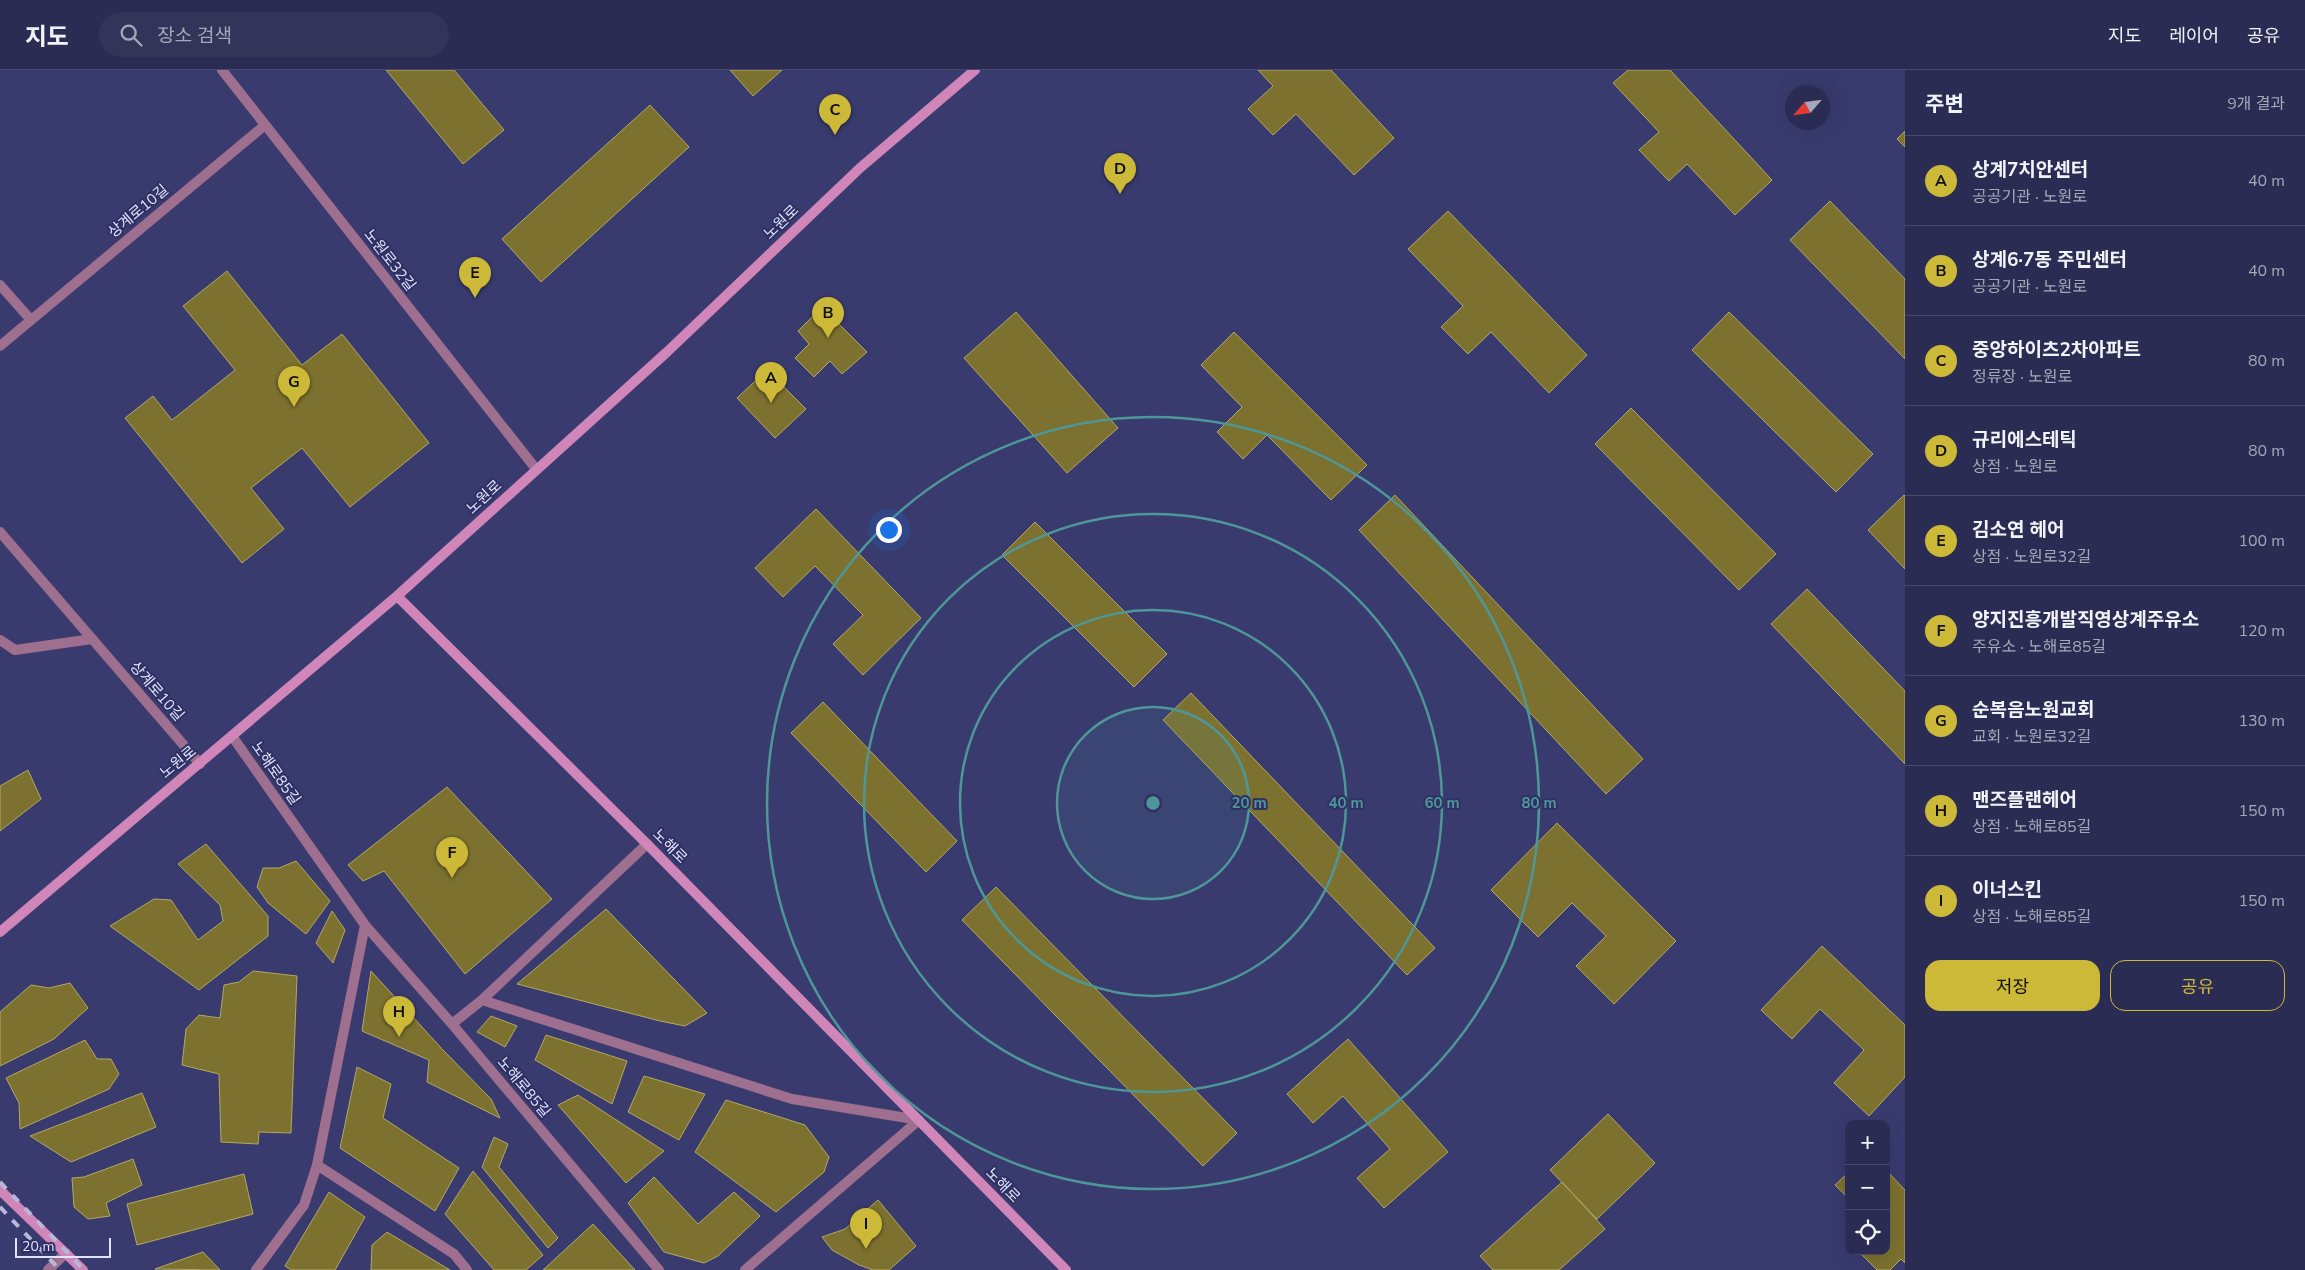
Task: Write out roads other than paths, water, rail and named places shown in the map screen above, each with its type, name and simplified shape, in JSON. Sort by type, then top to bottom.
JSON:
[{"type":"main road","name":"노원로","points":[[0,932],[397,596],[667,352],[860,168],[975,70]]},
{"type":"main road","name":"노해로","points":[[397,596],[647,844],[1066,1270]]},
{"type":"main road","points":[[0,1190],[83,1270]]},
{"type":"street","name":"노원로32길","points":[[222,70],[536,469]]},
{"type":"street","name":"상계로10길","points":[[0,346],[265,125]]},
{"type":"street","points":[[0,285],[31,320]]},
{"type":"street","name":"상계로10길","points":[[0,532],[200,764]]},
{"type":"street","points":[[0,640],[16,650],[92,639]]},
{"type":"street","name":"노해로85길","points":[[232,736],[365,925],[452,1024],[659,1270]]},
{"type":"street","points":[[452,1024],[482,1000],[647,844]]},
{"type":"street","points":[[256,1270],[304,1205],[316,1165],[365,925]]},
{"type":"street","points":[[482,1000],[792,1099],[919,1120]]},
{"type":"street","points":[[745,1270],[919,1120]]},
{"type":"street","points":[[316,1165],[454,1254],[468,1270]]},
{"type":"street","points":[[48,1270],[66,1254]]},
{"type":"railway","points":[[0,1182],[84,1270]]},
{"type":"railway","points":[[0,1207],[60,1270]]},
{"type":"place","name":"중앙하이츠2차아파트","points":[[835,135]]},
{"type":"place","name":"규리에스테틱","points":[[1120,194]]},
{"type":"place","name":"김소연 헤어","points":[[475,298]]},
{"type":"place","name":"상계6·7동 주민센터","points":[[828,338]]},
{"type":"place","name":"상계7치안센터","points":[[771,403]]},
{"type":"place","name":"순복음노원교회","points":[[294,407]]},
{"type":"place","name":"양지진흥개발직영상계주유소","points":[[452,878]]},
{"type":"place","name":"맨즈플랜헤어","points":[[399,1037]]},
{"type":"place","name":"이너스킨","points":[[866,1249]]}]
